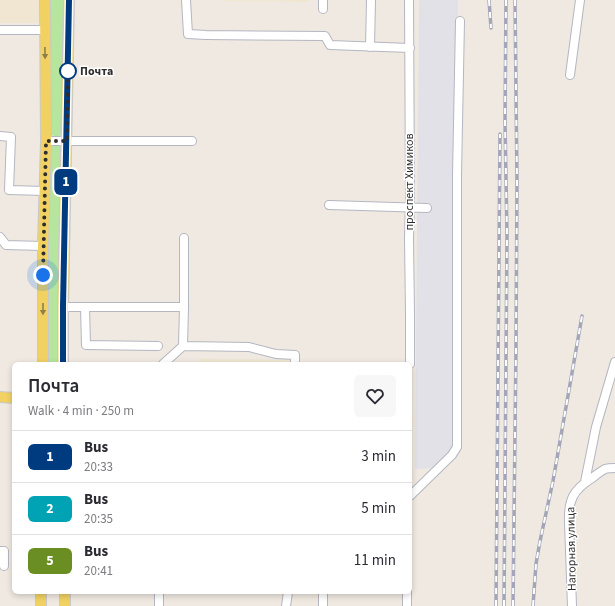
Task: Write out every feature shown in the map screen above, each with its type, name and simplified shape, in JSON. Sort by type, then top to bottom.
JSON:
[{"type":"main road","points":[[43,362],[46,0]]},
{"type":"main road","points":[[63,362],[69,0]]},
{"type":"main road","points":[[0,398],[12,398]]},
{"type":"main road","points":[[41,594],[41,606]]},
{"type":"main road","points":[[65,594],[65,606]]},
{"type":"street","points":[[186,0],[188,34],[325,36],[330,46],[410,48]]},
{"type":"street","points":[[323,0],[323,9]]},
{"type":"street","points":[[370,47],[371,0]]},
{"type":"street","name":"проспект Химиков","points":[[409,0],[410,362]]},
{"type":"street","points":[[570,75],[580,0]]},
{"type":"street","points":[[412,494],[452,455],[456,447],[457,175],[460,20]]},
{"type":"street","points":[[0,30],[45,30]]},
{"type":"street","points":[[0,136],[10,137],[9,190],[45,191]]},
{"type":"street","points":[[46,141],[192,141]]},
{"type":"street","points":[[329,205],[428,208]]},
{"type":"street","points":[[0,237],[6,245],[43,246]]},
{"type":"street","points":[[183,346],[184,238]]},
{"type":"street","points":[[63,307],[184,307]]},
{"type":"street","points":[[85,307],[86,345],[158,346]]},
{"type":"street","points":[[165,362],[183,346],[250,347],[276,354],[295,355],[295,362]]},
{"type":"street","points":[[585,482],[596,427],[615,362]]},
{"type":"street","name":"Нагорная улица","points":[[572,606],[568,511],[571,500],[576,491],[585,482],[605,469],[615,468]]},
{"type":"street","points":[[0,551],[4,551],[4,566]]},
{"type":"street","points":[[159,594],[159,606]]},
{"type":"street","points":[[286,606],[288,594]]},
{"type":"street","points":[[323,594],[323,606]]},
{"type":"street","points":[[407,594],[407,606]]},
{"type":"shaded area","points":[[0,0],[40,0],[40,23],[0,23]]},
{"type":"shaded area","points":[[309,0],[309,2],[223,1]]},
{"type":"shaded area","points":[[419,0],[458,0],[454,450],[435,468],[415,469]]},
{"type":"shaded area","points":[[200,359],[290,360],[290,362],[200,362]]},
{"type":"green space","points":[[50,0],[65,0],[62,135],[56,136],[53,136],[49,132]]},
{"type":"green space","points":[[51,145],[60,145],[63,148],[59,362],[48,362],[46,360],[49,148]]},
{"type":"railway","points":[[489,0],[491,28]]},
{"type":"railway","points":[[504,606],[507,236],[505,121],[506,0]]},
{"type":"railway","points":[[513,606],[517,182],[515,0]]},
{"type":"railway","points":[[496,606],[500,134]]},
{"type":"railway","points":[[533,606],[536,564],[553,481],[582,316]]},
{"type":"bus line","name":"1","points":[[63,362],[69,0]]},
{"type":"place","name":"Почта","points":[[68,71]]},
{"type":"route","points":[[43,275],[46,141],[67,141],[68,71]]}]
